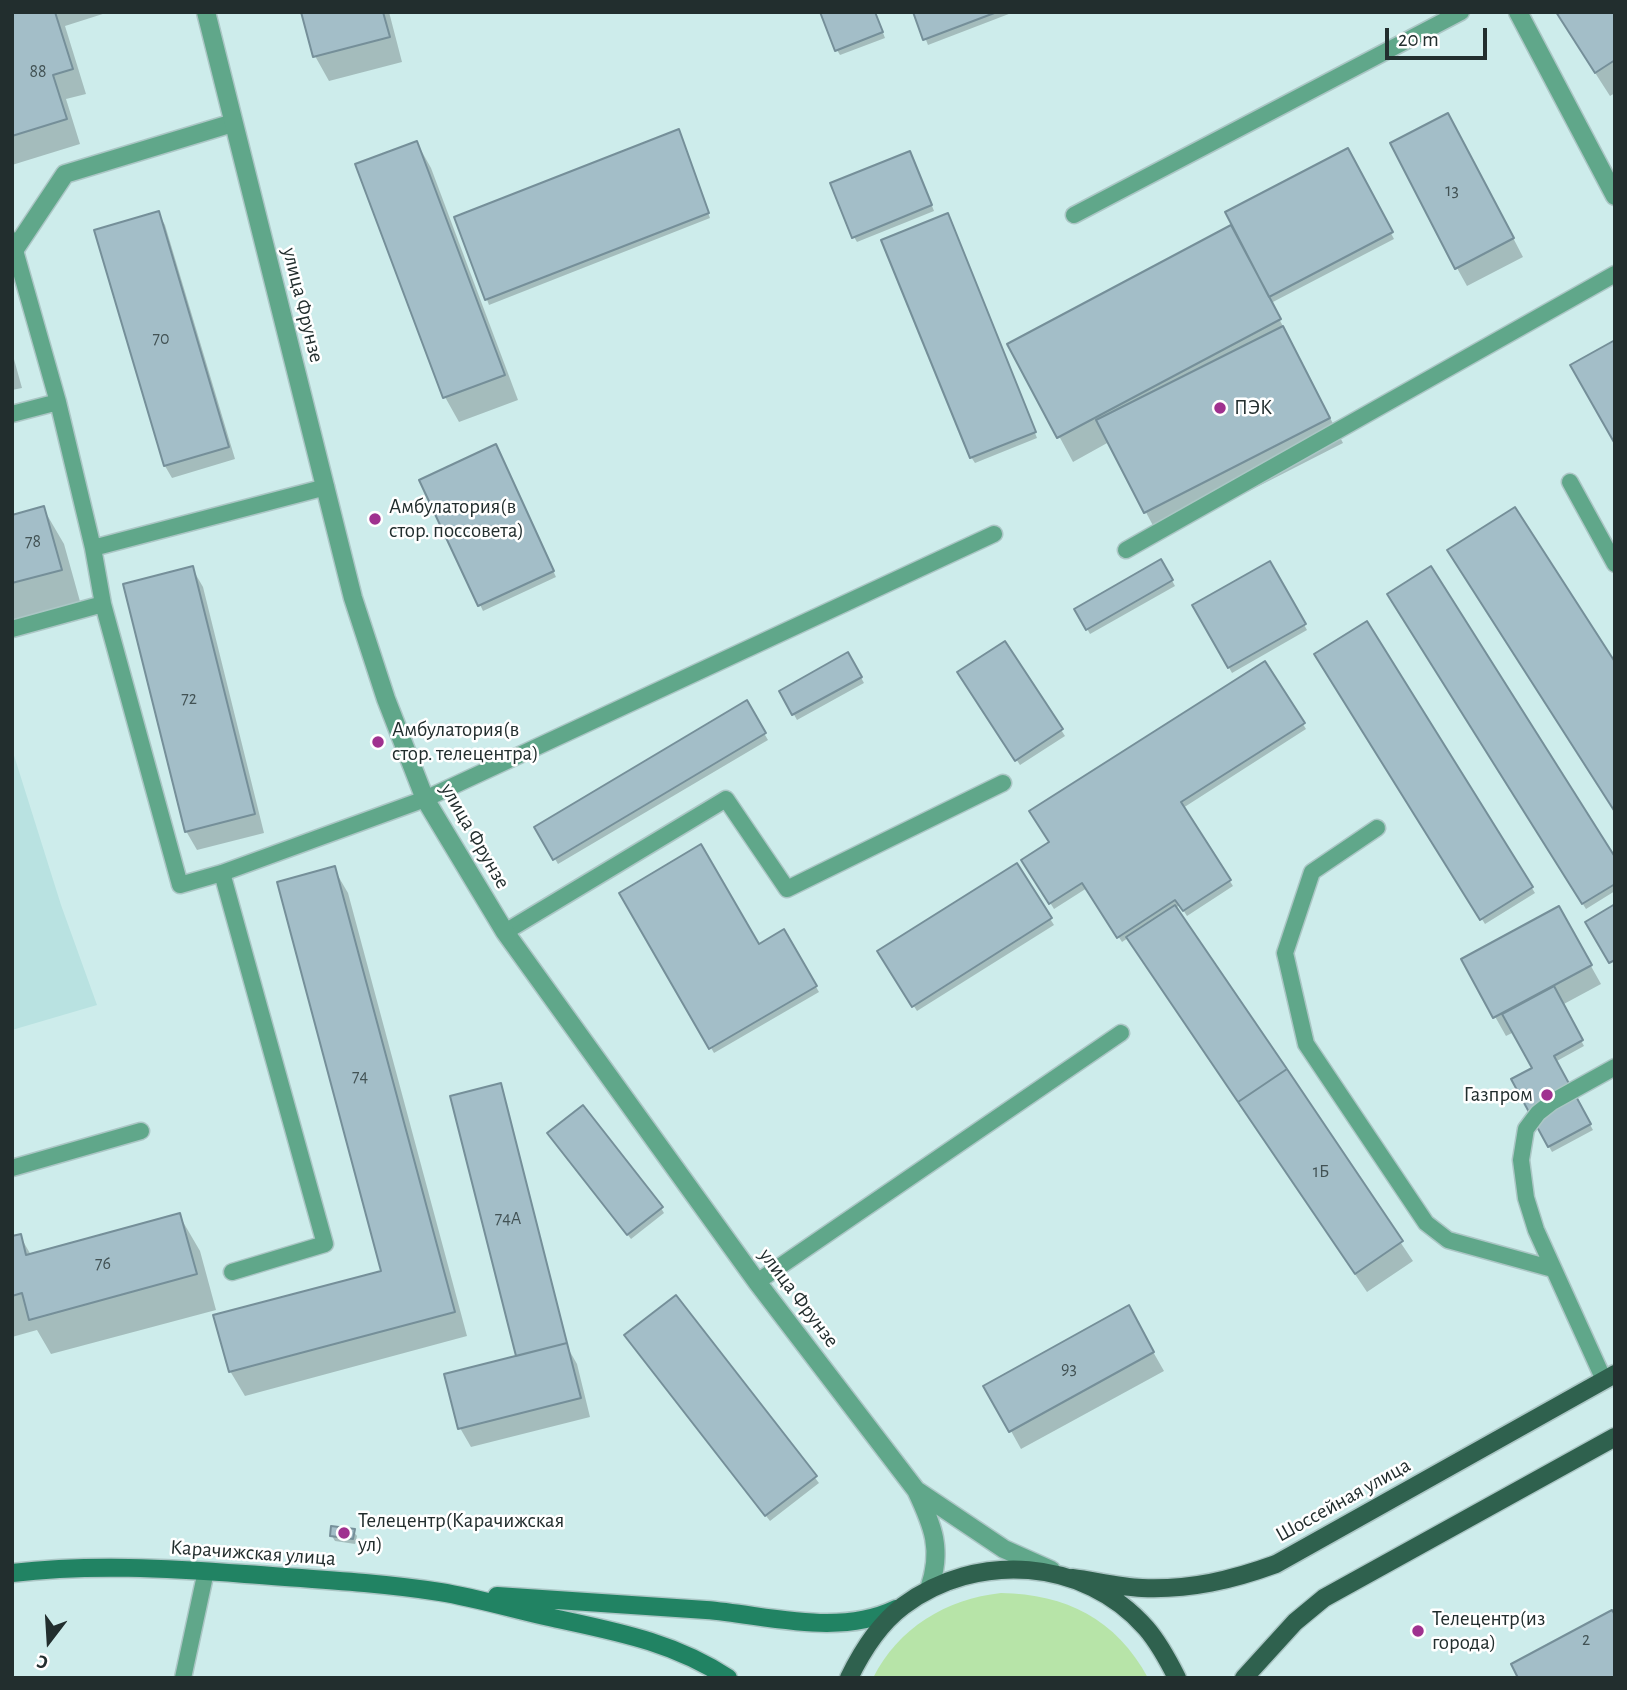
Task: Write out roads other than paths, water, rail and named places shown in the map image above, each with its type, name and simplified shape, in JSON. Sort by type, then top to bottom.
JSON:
[{"type":"main road","name":"Шоссейная улица","points":[[1072,1578],[1141,1588],[1205,1586],[1276,1564],[1609,1377]]},
{"type":"main road","points":[[1244,1678],[1294,1622],[1324,1598],[1615,1437]]},
{"type":"main road","name":"Карачижская улица","points":[[12,1573],[119,1568],[206,1571],[441,1592],[658,1643],[698,1659],[728,1678]]},
{"type":"main road","points":[[441,1592],[709,1610],[828,1622],[877,1618],[929,1589],[979,1571],[1010,1568],[1041,1570],[1072,1578],[1099,1590],[1124,1607],[1146,1628],[1164,1652],[1177,1678]]},
{"type":"main road","points":[[849,1678],[862,1652],[902,1606]]},
{"type":"street","name":"улица Фрунзе","points":[[206,12],[353,598],[386,699],[425,799],[505,932],[757,1282],[916,1490]]},
{"type":"street","points":[[1518,12],[1615,196]]},
{"type":"street","points":[[13,246],[65,174],[233,123]]},
{"type":"street","points":[[916,1490],[1004,1549],[1033,1564],[1072,1578]]},
{"type":"street","points":[[916,1490],[929,1518],[937,1554],[936,1572],[929,1589]]},
{"type":"lane","points":[[1074,215],[1461,12]]},
{"type":"lane","points":[[13,246],[58,402],[93,548],[103,604],[180,884],[222,873],[425,799],[994,534]]},
{"type":"lane","points":[[1126,550],[1615,274]]},
{"type":"lane","points":[[12,414],[58,402]]},
{"type":"lane","points":[[1570,482],[1615,564]]},
{"type":"lane","points":[[93,548],[326,487]]},
{"type":"lane","points":[[12,629],[103,604]]},
{"type":"lane","points":[[505,932],[726,799],[787,889],[1003,783]]},
{"type":"lane","points":[[1377,828],[1312,872],[1285,953],[1306,1044],[1426,1223],[1448,1240],[1553,1269]]},
{"type":"lane","points":[[222,873],[325,1244],[232,1272]]},
{"type":"lane","points":[[757,1282],[1121,1033]]},
{"type":"lane","points":[[1609,1377],[1553,1269],[1536,1230],[1526,1198],[1521,1160],[1526,1129],[1538,1113],[1552,1102],[1615,1067]]},
{"type":"lane","points":[[12,1168],[141,1131]]},
{"type":"lane","points":[[183,1678],[206,1571]]},
{"type":"place","name":"ПЭК","points":[[1220,408]]},
{"type":"place","name":"Амбулатория(в стор. поссовета)","points":[[375,519]]},
{"type":"place","name":"Амбулатория(в стор. телецентра)","points":[[378,742]]},
{"type":"place","name":"Газпром","points":[[1547,1095]]},
{"type":"place","name":"Телецентр(Карачижская ул)","points":[[344,1533]]},
{"type":"place","name":"Телецентр(из города)","points":[[1418,1631]]}]
